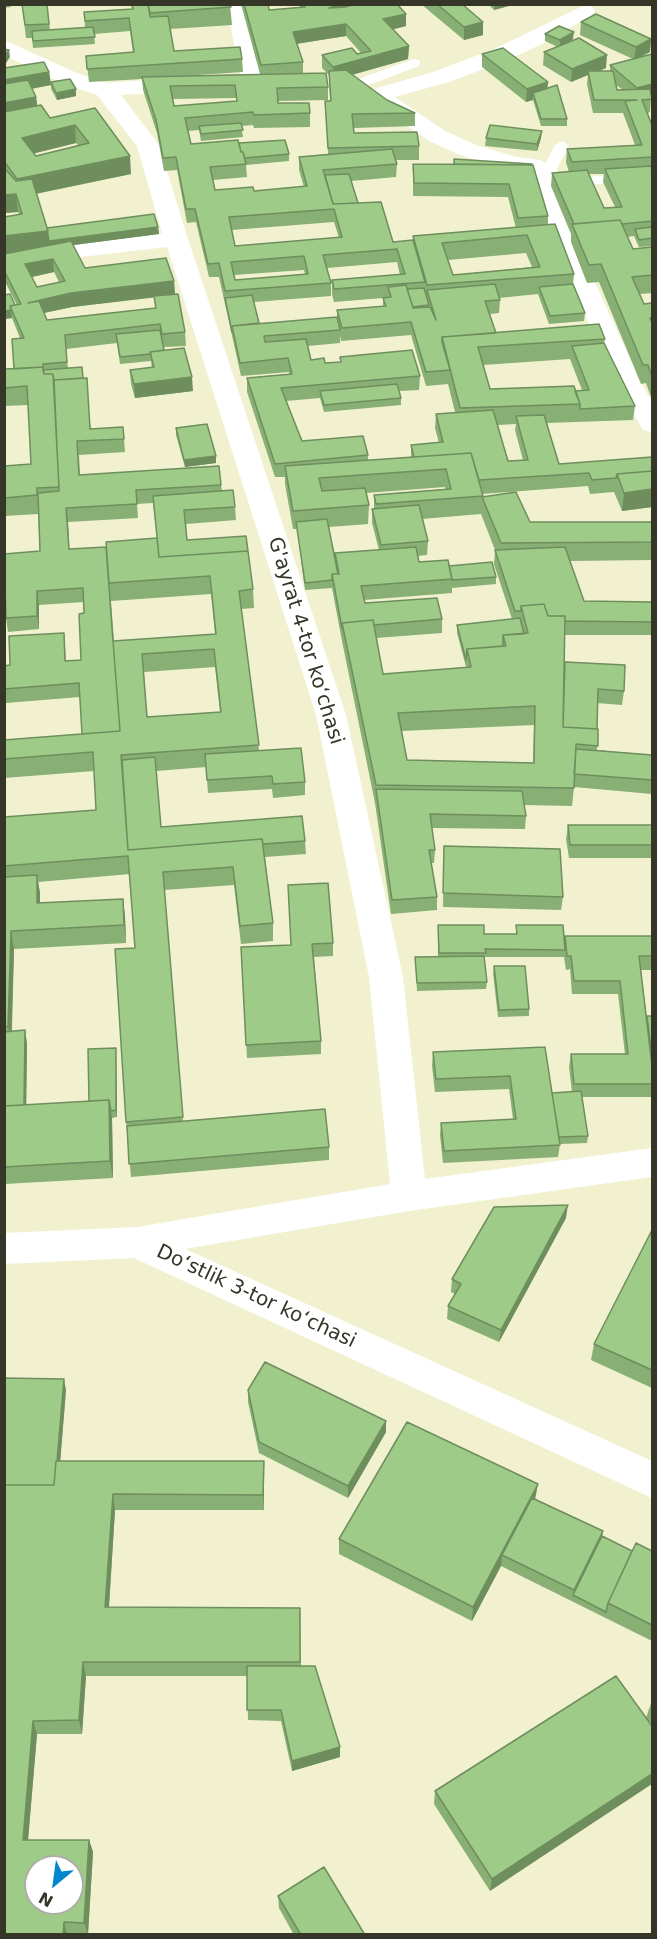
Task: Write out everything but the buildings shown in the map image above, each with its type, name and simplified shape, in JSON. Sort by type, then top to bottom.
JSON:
[{"type":"street","points":[[236,4],[253,83]]},
{"type":"street","points":[[361,87],[441,77],[502,54],[585,11]]},
{"type":"street","points":[[4,46],[69,78],[105,90],[206,84]]},
{"type":"street","points":[[229,83],[276,83]]},
{"type":"street","points":[[361,87],[437,136],[468,150],[515,164],[532,165],[548,178],[571,256],[628,382],[652,424]]},
{"type":"street","name":"G'ayrat 4-tor koʻchasi","points":[[105,90],[148,145],[176,239],[331,715],[386,977],[409,1196]]},
{"type":"street","points":[[4,260],[176,239]]},
{"type":"street","name":"Doʻstlik 3-tor koʻchasi","points":[[137,1242],[409,1196],[652,1163]]},
{"type":"street","points":[[4,1249],[137,1242]]},
{"type":"street","name":"Doʻstlik 3-tor koʻchasi","points":[[137,1242],[652,1480]]},
{"type":"lane","points":[[361,87],[414,63]]},
{"type":"lane","points":[[562,145],[548,178],[652,177]]}]
